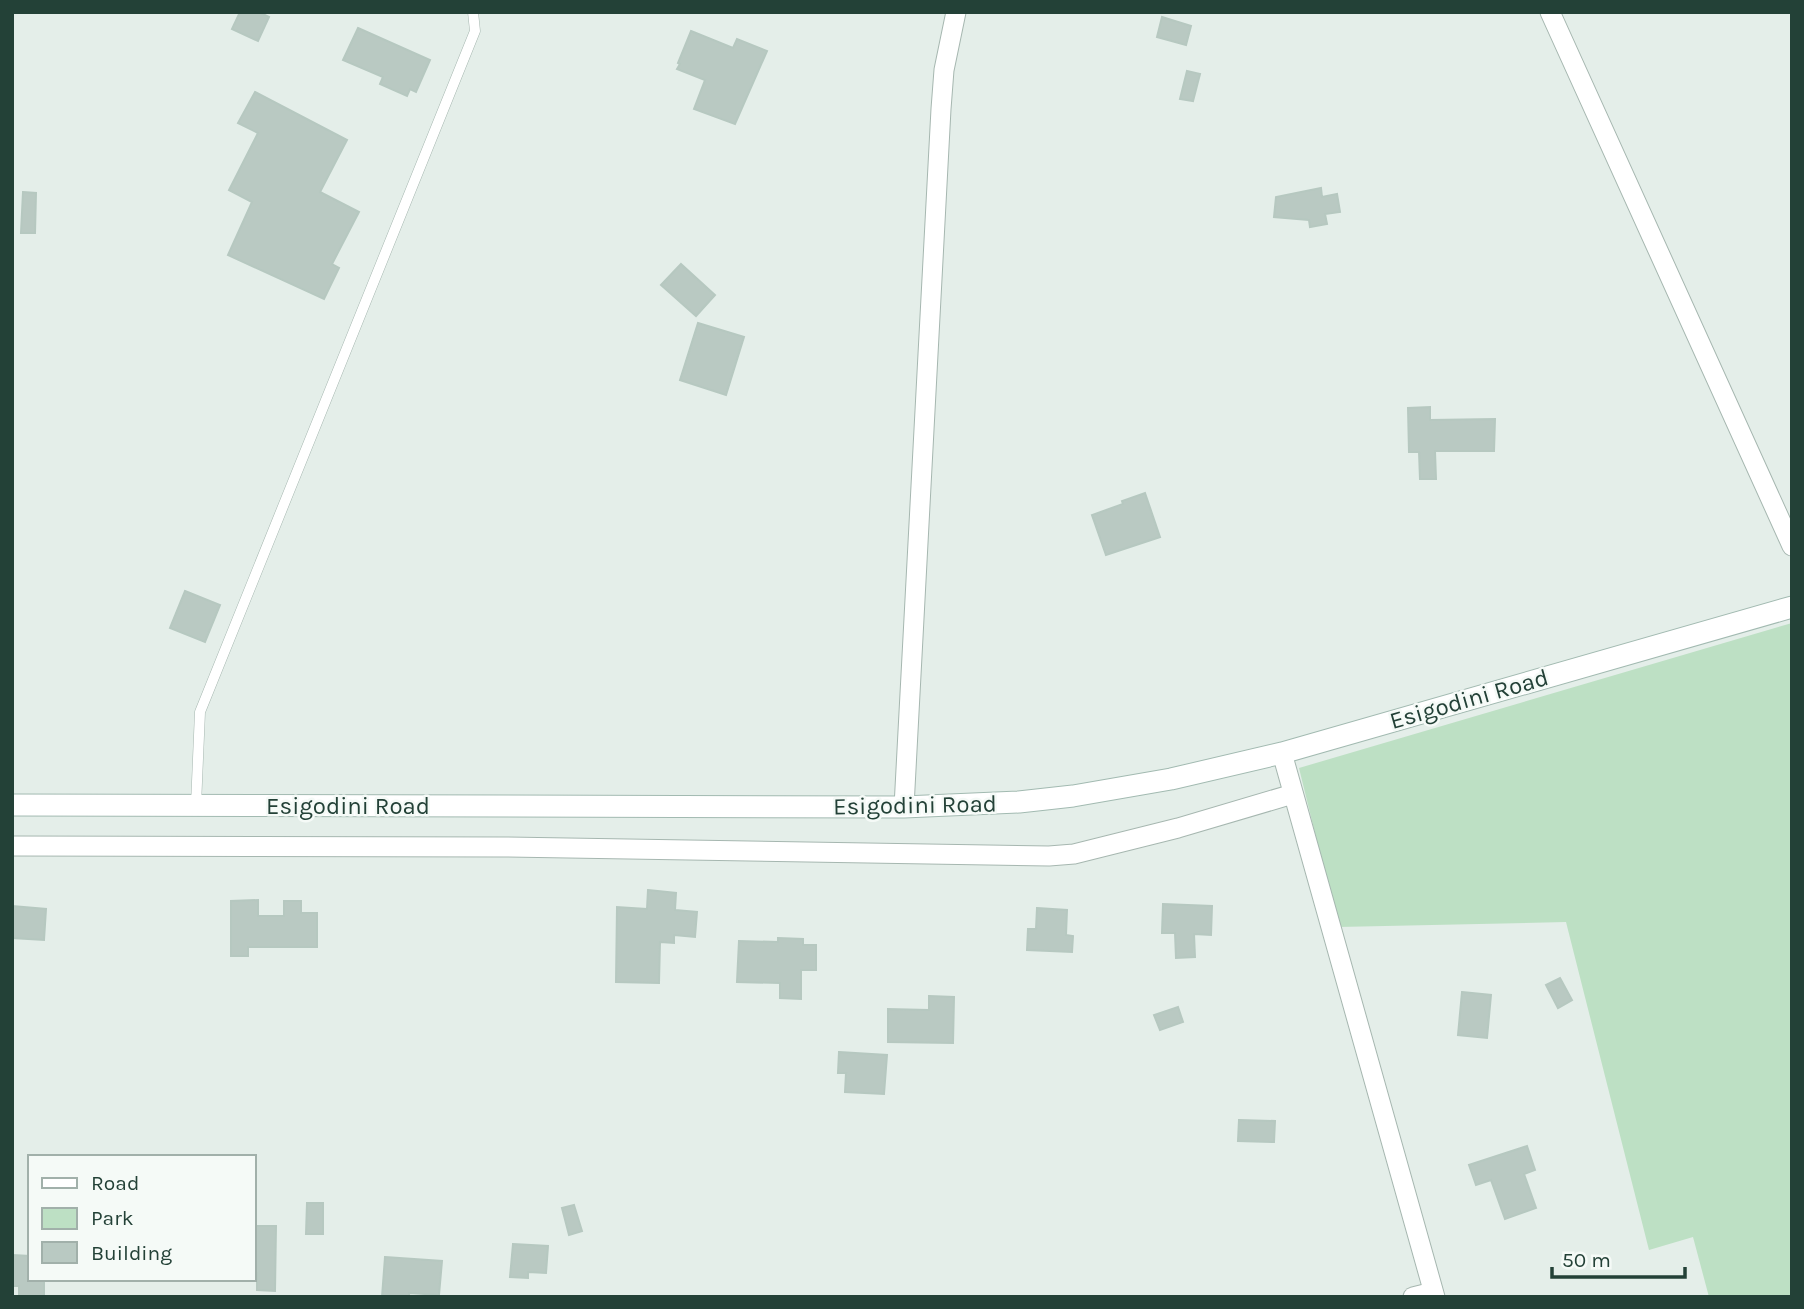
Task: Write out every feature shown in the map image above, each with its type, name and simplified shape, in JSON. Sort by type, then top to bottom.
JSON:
[{"type":"main road","name":"Esigodini Road","points":[[12,805],[904,807],[1019,803],[1171,779],[1282,753],[1792,607]]},
{"type":"street","points":[[904,807],[944,70],[956,12]]},
{"type":"street","points":[[1550,12],[1792,546]]},
{"type":"street","points":[[1282,753],[1434,1294],[1413,1297]]},
{"type":"street","points":[[12,846],[505,847],[1074,855],[1165,832],[1293,794]]},
{"type":"lane","points":[[195,806],[200,712],[475,31],[473,12]]},
{"type":"green space","points":[[1792,623],[1792,1297],[1709,1297],[1693,1237],[1649,1250],[1566,922],[1338,927],[1299,768]]},
{"type":"building","points":[[240,12],[259,12],[269,17],[258,41],[232,29]]},
{"type":"building","points":[[1162,17],[1191,26],[1186,45],[1157,37]]},
{"type":"building","points":[[358,28],[430,60],[416,92],[410,89],[407,96],[380,84],[383,77],[343,60]]},
{"type":"building","points":[[691,31],[733,48],[737,39],[767,51],[735,124],[694,109],[705,80],[677,69]]},
{"type":"building","points":[[1187,71],[1200,74],[1193,101],[1180,99]]},
{"type":"building","points":[[255,92],[347,140],[320,192],[359,212],[332,264],[339,268],[324,299],[228,255],[252,202],[229,190],[258,133],[238,123]]},
{"type":"building","points":[[1321,188],[1322,197],[1337,194],[1340,212],[1325,214],[1327,224],[1310,227],[1309,220],[1274,217],[1276,197]]},
{"type":"building","points":[[23,192],[36,193],[35,233],[21,233]]},
{"type":"building","points":[[681,264],[715,295],[696,316],[661,285]]},
{"type":"building","points":[[698,323],[744,337],[726,395],[680,380]]},
{"type":"building","points":[[1430,407],[1430,420],[1495,419],[1494,451],[1435,451],[1436,479],[1420,479],[1419,452],[1409,452],[1408,408]]},
{"type":"building","points":[[1145,493],[1160,537],[1106,555],[1092,515]]},
{"type":"building","points":[[185,591],[220,605],[205,642],[170,628]]},
{"type":"building","points":[[648,890],[676,893],[675,910],[697,912],[695,937],[674,935],[674,943],[660,942],[659,983],[616,982],[617,907],[647,909]]},
{"type":"building","points":[[258,900],[258,916],[284,916],[284,901],[301,901],[301,913],[317,913],[317,947],[248,947],[248,956],[231,956],[231,901]]},
{"type":"building","points":[[1163,904],[1212,906],[1211,935],[1194,934],[1195,957],[1176,958],[1175,933],[1162,933]]},
{"type":"building","points":[[12,906],[46,909],[44,940],[12,938]]},
{"type":"building","points":[[1037,908],[1067,910],[1066,935],[1073,936],[1072,952],[1027,950],[1028,929],[1036,929]]},
{"type":"building","points":[[778,938],[803,939],[803,945],[816,945],[816,970],[801,970],[801,999],[780,998],[780,983],[737,982],[739,941],[778,942]]},
{"type":"building","points":[[1560,978],[1572,1000],[1558,1008],[1546,985]]},
{"type":"building","points":[[1462,992],[1491,995],[1487,1038],[1458,1035]]},
{"type":"building","points":[[929,996],[954,997],[953,1043],[888,1042],[888,1009],[929,1010]]},
{"type":"building","points":[[1178,1007],[1183,1022],[1160,1030],[1154,1015]]},
{"type":"building","points":[[839,1052],[887,1055],[884,1094],[845,1092],[846,1073],[838,1073]]},
{"type":"building","points":[[1239,1120],[1275,1121],[1274,1142],[1238,1141]]},
{"type":"building","points":[[1527,1146],[1535,1170],[1524,1174],[1536,1208],[1505,1219],[1491,1180],[1476,1185],[1469,1165]]},
{"type":"building","points":[[307,1203],[323,1203],[323,1234],[306,1234]]},
{"type":"building","points":[[574,1205],[582,1231],[569,1235],[562,1208]]},
{"type":"building","points":[[256,1226],[276,1226],[275,1291],[257,1290]]},
{"type":"building","points":[[513,1244],[548,1246],[546,1273],[528,1272],[528,1278],[510,1277]]},
{"type":"building","points":[[12,1255],[28,1256],[28,1281],[44,1281],[44,1296],[19,1296],[19,1286],[12,1286]]},
{"type":"building","points":[[385,1257],[442,1261],[439,1295],[409,1293],[409,1297],[382,1297]]}]
